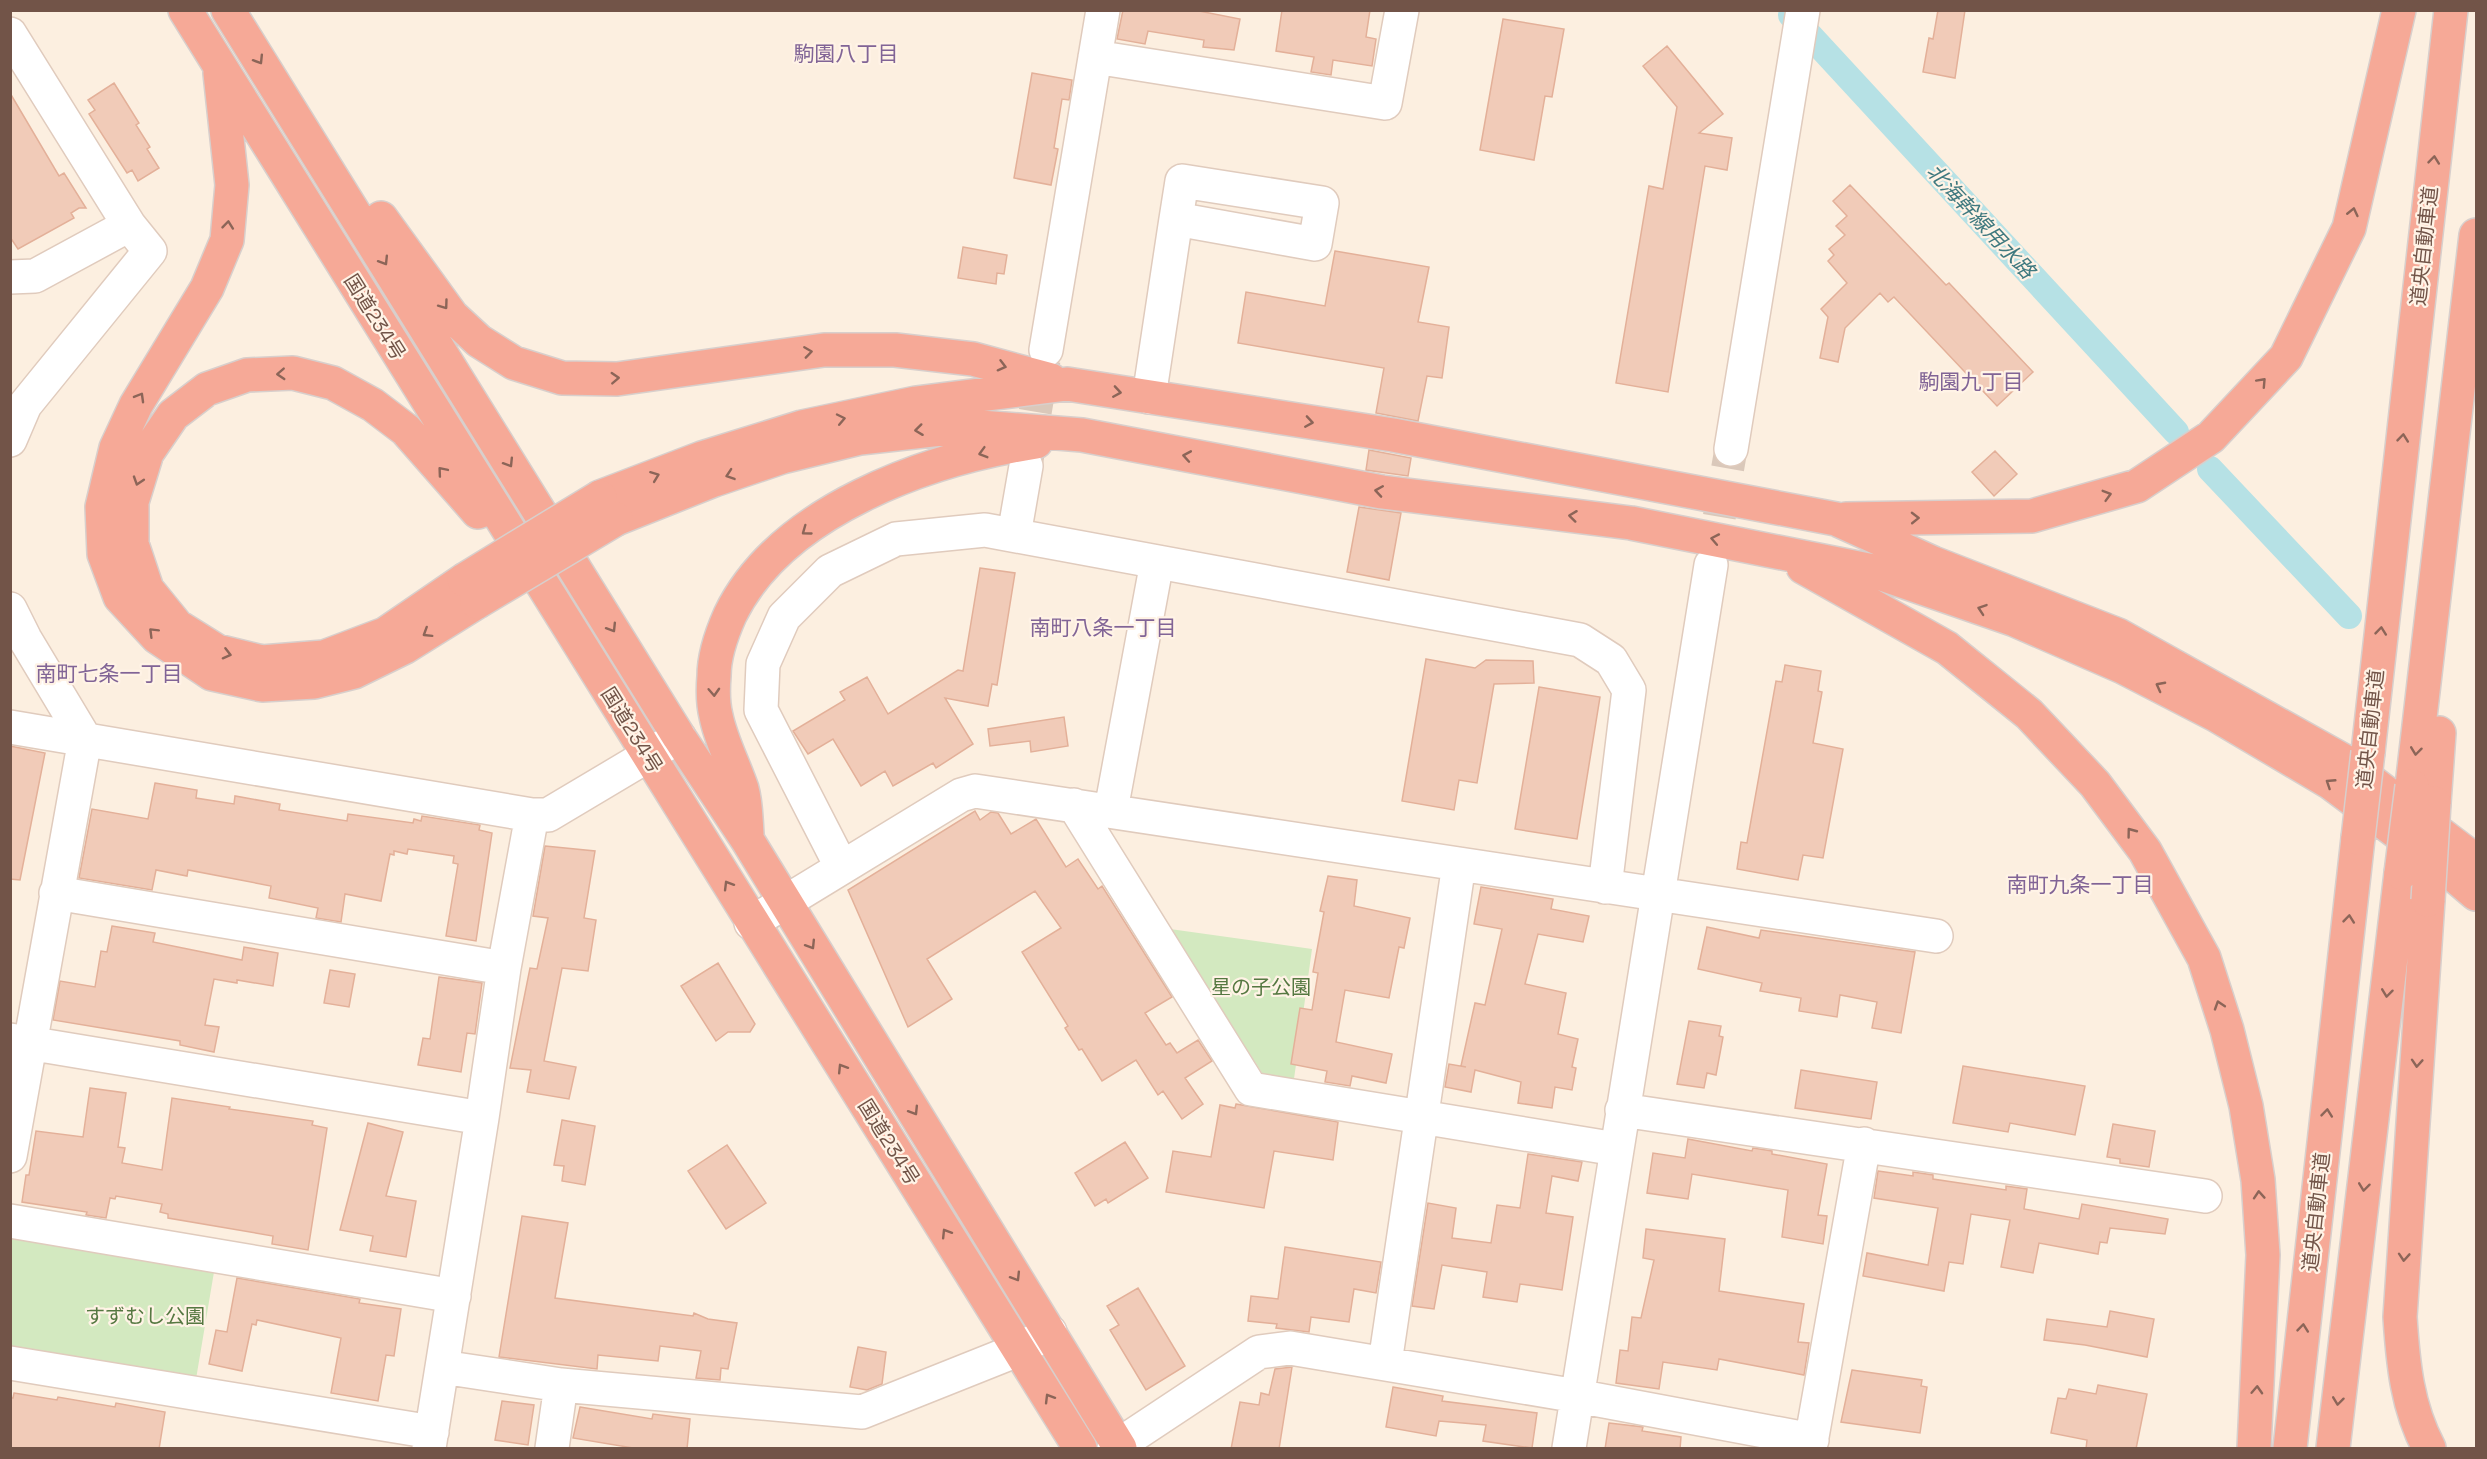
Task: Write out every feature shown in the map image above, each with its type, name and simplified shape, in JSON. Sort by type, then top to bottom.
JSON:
[{"type":"highway","name":"国道234号","points":[[185,10],[751,923],[1020,1349],[1080,1449]]},
{"type":"highway","name":"国道234号","points":[[228,10],[679,736],[748,841],[1050,1332],[1118,1448]]},
{"type":"highway","points":[[291,111],[381,219],[452,316],[478,341],[514,363],[562,378],[617,379],[824,350],[895,350],[973,358],[1067,384],[1393,435],[1836,519],[2032,516],[2137,486],[2211,437],[2286,357],[2349,228],[2399,10]]},
{"type":"highway","name":"道央自動車道","points":[[2289,1449],[2451,10]]},
{"type":"highway","points":[[220,67],[232,185],[226,240],[207,288],[136,405],[116,448],[102,507],[104,554],[120,597],[157,638],[213,674],[262,685],[314,682],[354,672],[405,647],[470,591]]},
{"type":"highway","points":[[2429,1449],[2420,1432],[2404,1375],[2400,1317],[2428,900],[2423,794],[2476,235]]},
{"type":"highway","points":[[525,560],[464,497],[406,430],[373,405],[333,383],[293,373],[247,375],[207,389],[173,416],[147,453],[132,502],[132,544],[147,588],[177,626],[217,651],[262,662],[324,657],[385,634],[470,591],[608,508],[702,458],[802,428],[916,403],[1067,384]]},
{"type":"highway","points":[[608,508],[860,438],[968,426],[1082,435],[1382,492],[1631,523],[1873,571],[2015,620],[2123,667],[2216,715],[2331,783],[2449,871],[2476,894]]},
{"type":"highway","points":[[748,841],[742,791],[716,716],[713,673],[722,633],[740,596],[766,564],[799,536],[841,506],[887,484],[1009,446],[1082,435]]},
{"type":"highway","points":[[1836,519],[1933,563],[2118,635],[2344,761],[2476,861]]},
{"type":"highway","points":[[1772,551],[1947,648],[2029,714],[2096,784],[2145,850],[2204,958],[2227,1030],[2246,1106],[2258,1180],[2263,1255],[2254,1449]]},
{"type":"highway","points":[[2332,1449],[2401,873],[2423,794]]},
{"type":"street","points":[[1046,350],[1103,10]]},
{"type":"street","points":[[1095,57],[1385,103],[1402,10]]},
{"type":"street","points":[[1731,450],[1803,10]]},
{"type":"street","points":[[10,34],[129,225],[150,251],[18,404],[10,440]]},
{"type":"street","points":[[1149,397],[1176,219]]},
{"type":"street","points":[[10,277],[35,276],[129,225]]},
{"type":"street","points":[[1014,535],[1026,466]]},
{"type":"street","points":[[841,866],[761,710],[763,664],[784,617],[830,571],[896,539],[985,530],[1580,640],[1611,660],[1629,690],[1605,887]]},
{"type":"street","points":[[1111,810],[1157,562]]},
{"type":"street","points":[[1569,1449],[1711,565]]},
{"type":"street","points":[[10,609],[25,639],[85,739],[56,893],[20,1041],[10,1156]]},
{"type":"street","points":[[10,727],[532,815],[548,815],[679,736]]},
{"type":"street","points":[[751,923],[841,866],[961,795],[975,791],[1936,936]]},
{"type":"street","points":[[1074,805],[1251,1089],[1616,1149]]},
{"type":"street","points":[[10,1363],[431,1440],[483,1118],[504,968],[532,815]]},
{"type":"street","points":[[1385,1363],[1459,864]]},
{"type":"street","points":[[56,893],[504,968]]},
{"type":"street","points":[[20,1041],[483,1118]]},
{"type":"street","points":[[1623,1110],[2205,1196]]},
{"type":"street","points":[[1118,1448],[1259,1352],[1290,1348],[1577,1396],[1811,1444],[1864,1144]]},
{"type":"street","points":[[10,1221],[454,1296]]},
{"type":"street","points":[[442,1367],[561,1385],[862,1412],[1020,1349],[1050,1332]]},
{"type":"street","points":[[552,1449],[561,1385]]},
{"type":"green space","name":"星の子公園","points":[[1170,929],[1312,949],[1294,1079],[1264,1076]]},
{"type":"green space","name":"すずむし公園","points":[[11,1234],[215,1266],[195,1385],[11,1354]]},
{"type":"building","points":[[1123,10],[1194,10],[1240,19],[1234,50],[1203,47],[1204,40],[1148,31],[1145,44],[1117,39]]},
{"type":"building","points":[[1282,10],[1370,10],[1366,37],[1376,39],[1372,66],[1333,60],[1331,75],[1311,72],[1314,57],[1276,51]]},
{"type":"building","points":[[1938,10],[1965,10],[1955,78],[1923,72],[1929,38],[1933,39]]},
{"type":"building","points":[[1503,19],[1564,29],[1552,97],[1545,96],[1534,160],[1480,150]]},
{"type":"building","points":[[1667,46],[1723,114],[1699,133],[1732,138],[1727,170],[1705,166],[1668,392],[1616,383],[1649,186],[1663,189],[1677,107],[1643,66]]},
{"type":"building","points":[[1032,73],[1072,80],[1069,100],[1062,99],[1054,148],[1058,149],[1051,185],[1014,178]]},
{"type":"building","points":[[114,83],[139,123],[136,125],[150,147],[147,149],[159,168],[138,181],[132,170],[127,173],[89,114],[95,110],[88,100]]},
{"type":"building","points":[[10,93],[59,176],[64,173],[86,208],[79,208],[71,213],[74,218],[18,249],[10,237]]},
{"type":"building","points":[[1850,185],[1946,285],[1949,283],[2033,372],[1997,406],[1894,297],[1888,302],[1880,293],[1845,328],[1838,362],[1820,358],[1828,317],[1821,309],[1847,283],[1828,261],[1834,255],[1829,249],[1845,235],[1836,226],[1847,216],[1833,201]]},
{"type":"building","points":[[963,247],[1007,255],[1004,274],[997,273],[996,284],[958,278]]},
{"type":"building","points":[[1335,251],[1429,267],[1418,322],[1449,327],[1442,378],[1427,376],[1418,421],[1376,413],[1384,368],[1238,343],[1246,292],[1325,306]]},
{"type":"building","points":[[1369,450],[1411,458],[1408,476],[1366,470]]},
{"type":"building","points":[[1995,451],[2017,474],[1994,496],[1972,472]]},
{"type":"building","points":[[1359,507],[1401,513],[1389,580],[1347,572]]},
{"type":"building","points":[[980,568],[1015,573],[997,685],[992,684],[988,706],[945,698],[973,744],[936,768],[933,763],[893,786],[885,771],[861,786],[833,739],[808,754],[793,731],[845,700],[840,692],[867,677],[888,714],[958,670],[963,671]]},
{"type":"building","points":[[1426,659],[1475,668],[1486,660],[1533,661],[1534,683],[1494,684],[1477,783],[1459,780],[1454,810],[1402,801]]},
{"type":"building","points":[[1785,665],[1821,671],[1818,691],[1822,692],[1813,743],[1843,749],[1823,858],[1803,855],[1798,880],[1737,869],[1741,842],[1747,843],[1776,681],[1782,682]]},
{"type":"building","points":[[1539,687],[1600,697],[1577,839],[1515,829]]},
{"type":"building","points":[[1064,717],[1068,746],[1031,752],[1030,741],[990,746],[988,729]]},
{"type":"building","points":[[10,746],[45,753],[20,880],[10,879]]},
{"type":"building","points":[[155,783],[197,790],[196,798],[234,804],[235,796],[280,804],[279,810],[347,821],[348,814],[413,823],[414,819],[421,821],[422,816],[480,825],[479,830],[492,833],[476,941],[446,936],[458,864],[453,863],[454,856],[408,849],[407,854],[394,851],[394,855],[390,854],[381,901],[345,894],[341,922],[316,918],[318,908],[269,898],[271,886],[188,870],[187,876],[156,870],[152,890],[79,878],[92,809],[148,819]]},
{"type":"building","points":[[975,811],[980,820],[991,812],[998,813],[1011,834],[1036,819],[1066,867],[1078,859],[1098,889],[1102,886],[1172,997],[1145,1013],[1166,1045],[1170,1043],[1177,1053],[1198,1040],[1212,1061],[1185,1078],[1203,1104],[1182,1119],[1163,1091],[1158,1095],[1136,1060],[1102,1081],[1082,1049],[1079,1050],[1065,1028],[1068,1026],[1022,952],[1061,928],[1035,891],[927,959],[952,999],[908,1027],[848,890]]},
{"type":"building","points":[[545,846],[595,851],[584,918],[596,920],[588,971],[562,968],[544,1061],[576,1067],[569,1099],[527,1092],[531,1070],[510,1068],[530,968],[537,969],[548,918],[533,916]]},
{"type":"building","points":[[1328,876],[1357,880],[1354,906],[1410,918],[1404,948],[1399,947],[1389,998],[1345,990],[1336,1042],[1392,1054],[1386,1083],[1352,1076],[1350,1086],[1325,1082],[1327,1071],[1291,1064],[1300,1008],[1312,1010],[1318,973],[1313,972],[1324,912],[1320,911]]},
{"type":"building","points":[[1481,887],[1553,899],[1551,909],[1589,916],[1583,942],[1538,934],[1525,984],[1566,993],[1558,1034],[1578,1039],[1572,1067],[1576,1068],[1572,1090],[1555,1087],[1552,1108],[1518,1103],[1521,1082],[1475,1070],[1471,1092],[1445,1087],[1449,1064],[1466,1067],[1461,1066],[1475,1003],[1485,1005],[1502,929],[1474,924]]},
{"type":"building","points":[[112,926],[155,933],[153,942],[242,960],[244,947],[278,953],[273,986],[214,979],[205,1025],[219,1027],[214,1052],[180,1045],[180,1041],[53,1020],[60,981],[95,987],[101,951],[107,952]]},
{"type":"building","points":[[1707,927],[1759,938],[1761,930],[1915,952],[1901,1033],[1872,1028],[1877,1002],[1840,995],[1837,1017],[1799,1011],[1801,998],[1760,991],[1762,983],[1698,969]]},
{"type":"building","points":[[718,963],[755,1024],[750,1032],[728,1032],[716,1041],[681,986]]},
{"type":"building","points":[[330,970],[355,974],[349,1007],[324,1003]]},
{"type":"building","points":[[439,977],[482,983],[475,1034],[467,1033],[461,1072],[418,1065],[423,1038],[430,1039]]},
{"type":"building","points":[[1689,1021],[1721,1026],[1719,1036],[1723,1037],[1716,1075],[1707,1073],[1704,1088],[1677,1084]]},
{"type":"building","points":[[1963,1066],[2085,1086],[2075,1135],[2010,1123],[2008,1132],[1953,1123]]},
{"type":"building","points":[[1801,1070],[1877,1082],[1871,1119],[1795,1108]]},
{"type":"building","points":[[90,1088],[126,1093],[118,1147],[125,1148],[122,1163],[162,1170],[172,1098],[313,1121],[312,1125],[327,1128],[308,1250],[272,1244],[273,1236],[168,1218],[168,1214],[160,1212],[162,1204],[116,1196],[115,1199],[110,1198],[106,1218],[86,1215],[87,1212],[22,1202],[36,1131],[83,1137]]},
{"type":"building","points":[[1236,1104],[1338,1122],[1333,1160],[1274,1151],[1264,1208],[1166,1192],[1173,1151],[1211,1157],[1220,1105],[1235,1108]]},
{"type":"building","points":[[562,1120],[595,1126],[585,1185],[562,1181],[564,1166],[554,1165]]},
{"type":"building","points":[[368,1123],[403,1132],[386,1196],[416,1201],[406,1257],[370,1251],[373,1236],[340,1230]]},
{"type":"building","points":[[2113,1124],[2155,1131],[2149,1167],[2120,1163],[2120,1159],[2107,1157]]},
{"type":"building","points":[[1688,1139],[1752,1151],[1753,1148],[1772,1151],[1772,1154],[1827,1164],[1818,1215],[1827,1216],[1823,1244],[1782,1237],[1788,1190],[1692,1174],[1688,1199],[1647,1193],[1653,1153],[1685,1158]]},
{"type":"building","points":[[1125,1142],[1148,1178],[1108,1203],[1106,1199],[1095,1206],[1075,1173]]},
{"type":"building","points":[[727,1145],[766,1203],[726,1229],[688,1171]]},
{"type":"building","points":[[1528,1154],[1582,1162],[1578,1181],[1552,1176],[1546,1213],[1573,1217],[1562,1290],[1520,1284],[1517,1302],[1483,1297],[1487,1272],[1442,1265],[1434,1309],[1412,1306],[1428,1203],[1456,1208],[1452,1238],[1491,1243],[1497,1205],[1520,1208]]},
{"type":"building","points":[[1878,1171],[1913,1176],[1913,1172],[1933,1175],[1933,1179],[2006,1190],[2006,1186],[2027,1189],[2024,1209],[2079,1219],[2082,1204],[2168,1219],[2165,1234],[2110,1228],[2107,1243],[2100,1242],[2098,1254],[2039,1243],[2033,1273],[2001,1267],[2010,1220],[1971,1214],[1963,1264],[1949,1262],[1944,1291],[1863,1276],[1867,1253],[1928,1265],[1938,1208],[1874,1198]]},
{"type":"building","points":[[522,1216],[568,1223],[555,1298],[693,1316],[694,1313],[708,1319],[737,1323],[728,1369],[721,1368],[720,1380],[696,1378],[701,1351],[660,1346],[658,1361],[598,1355],[597,1369],[499,1357]]},
{"type":"building","points":[[1646,1229],[1725,1239],[1719,1291],[1804,1304],[1798,1342],[1809,1343],[1804,1375],[1719,1359],[1717,1370],[1663,1362],[1659,1389],[1616,1383],[1620,1350],[1628,1351],[1632,1317],[1641,1318],[1654,1260],[1643,1258]]},
{"type":"building","points":[[1285,1247],[1381,1262],[1376,1293],[1354,1289],[1349,1322],[1311,1317],[1309,1332],[1276,1328],[1277,1324],[1248,1321],[1251,1296],[1278,1299]]},
{"type":"building","points":[[237,1278],[360,1299],[359,1303],[401,1309],[394,1356],[386,1355],[378,1401],[331,1393],[341,1338],[257,1320],[256,1325],[252,1324],[242,1371],[209,1364],[216,1330],[227,1332]]},
{"type":"building","points":[[1138,1288],[1185,1366],[1146,1390],[1110,1330],[1119,1325],[1107,1306]]},
{"type":"building","points":[[2110,1311],[2154,1319],[2147,1357],[2044,1340],[2047,1319],[2107,1327]]},
{"type":"building","points":[[858,1347],[886,1352],[882,1384],[867,1390],[850,1387]]},
{"type":"building","points":[[1292,1367],[1279,1449],[1231,1449],[1240,1402],[1259,1405],[1261,1393],[1269,1395],[1275,1369]]},
{"type":"building","points":[[1852,1370],[1922,1380],[1921,1386],[1927,1387],[1920,1433],[1841,1422]]},
{"type":"building","points":[[2098,1385],[2147,1394],[2136,1449],[2086,1449],[2087,1440],[2051,1433],[2058,1398],[2066,1399],[2069,1389],[2096,1394]]},
{"type":"building","points":[[1393,1387],[1443,1396],[1442,1401],[1537,1413],[1532,1448],[1483,1441],[1486,1425],[1439,1421],[1436,1436],[1386,1427]]},
{"type":"building","points":[[14,1393],[57,1400],[58,1397],[115,1407],[116,1403],[165,1412],[159,1449],[10,1449],[10,1398],[13,1398]]},
{"type":"building","points":[[502,1401],[534,1405],[528,1445],[495,1440]]},
{"type":"building","points":[[580,1407],[652,1419],[653,1414],[690,1419],[687,1449],[639,1449],[573,1438]]},
{"type":"building","points":[[1609,1423],[1643,1427],[1642,1431],[1681,1437],[1680,1449],[1605,1449]]},
{"type":"waterway","name":"北海幹線用水路","points":[[1791,15],[2176,432]]},
{"type":"waterway","name":"北海幹線用水路","points":[[2210,469],[2349,616]]},
{"type":"tunnel","points":[[1027,460],[1044,360]]},
{"type":"tunnel","points":[[1711,565],[1731,449]]},
{"type":"district","name":"駒園八丁目","points":[[846,53]]},
{"type":"district","name":"駒園九丁目","points":[[1971,381]]},
{"type":"district","name":"南町八条一丁目","points":[[1103,627]]},
{"type":"district","name":"南町七条一丁目","points":[[109,673]]},
{"type":"district","name":"南町九条一丁目","points":[[2080,884]]}]
